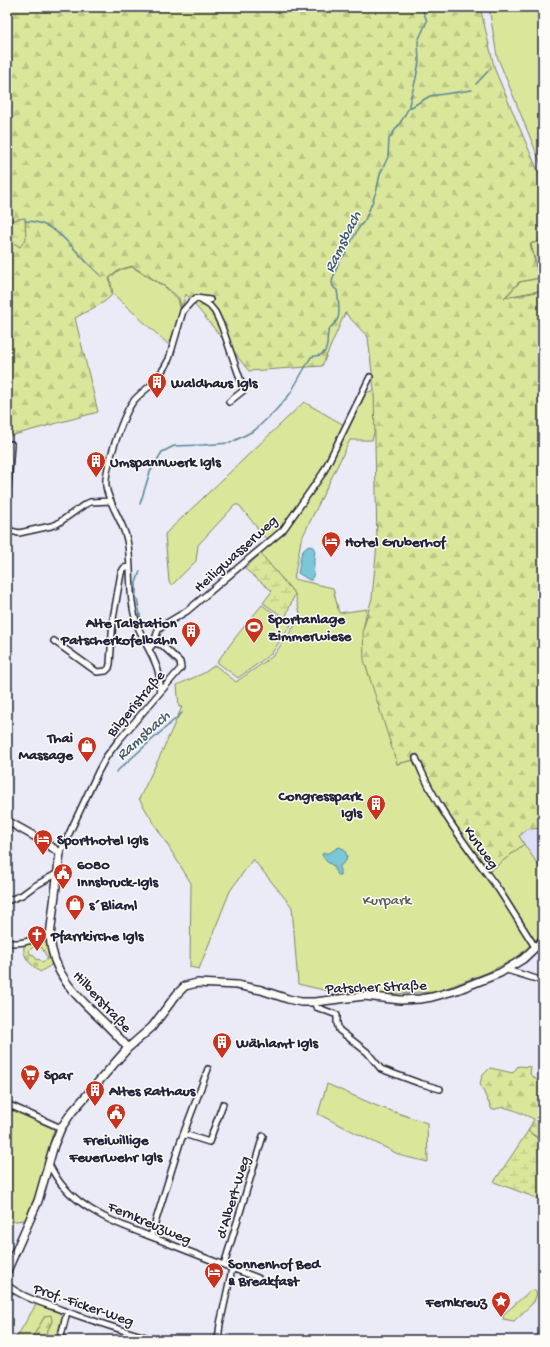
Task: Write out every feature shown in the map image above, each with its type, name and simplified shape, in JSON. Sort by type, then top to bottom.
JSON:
[{"type":"main road","points":[[7,821],[43,841],[60,854]]},
{"type":"main road","name":"Hilberstraße","points":[[60,854],[56,874],[54,908],[50,936],[57,967],[72,991],[110,1027],[128,1048]]},
{"type":"main road","name":"Patscher Straße","points":[[7,1271],[38,1200],[54,1145],[61,1128],[72,1112],[128,1048],[152,1027],[177,994],[186,986],[192,983],[216,983],[247,986],[301,1002],[314,1002],[364,996],[408,1000],[426,998],[470,985],[507,970],[523,959],[543,940]]},
{"type":"street","points":[[196,298],[210,306],[215,312],[222,327],[242,383],[244,390],[229,402]]},
{"type":"street","points":[[159,692],[159,680],[154,660],[141,636],[134,616],[131,597],[127,539],[121,521],[107,492],[106,477],[126,415],[135,400],[154,381],[166,366],[183,311],[196,298],[210,300]]},
{"type":"street","name":"Heiligwasserweg","points":[[148,649],[154,643],[158,630],[187,611],[281,532],[323,474],[370,377]]},
{"type":"street","points":[[7,502],[11,444]]},
{"type":"street","points":[[7,530],[19,533],[51,526],[57,524],[90,502],[111,501]]},
{"type":"street","points":[[54,641],[95,671],[106,671],[108,669],[110,664],[113,619],[121,573],[124,568],[129,566]]},
{"type":"street","name":"Bilgeristraße","points":[[60,854],[102,764],[119,740],[181,668],[180,662],[162,645],[154,643]]},
{"type":"street","name":"Kurweg","points":[[416,758],[424,779],[435,800],[535,947]]},
{"type":"street","points":[[7,901],[22,895],[56,874]]},
{"type":"street","points":[[7,942],[20,944],[41,937],[50,936]]},
{"type":"street","points":[[507,970],[543,981]]},
{"type":"street","name":"Patscher Straße","points":[[314,1002],[316,1007],[337,1015],[339,1030],[367,1052],[381,1069],[440,1089]]},
{"type":"street","points":[[151,1236],[184,1134],[208,1069]]},
{"type":"street","points":[[7,1104],[61,1128]]},
{"type":"street","points":[[184,1134],[209,1142],[223,1104]]},
{"type":"street","name":"d'Albert-Weg","points":[[224,1265],[263,1136]]},
{"type":"street","name":"Fernkreuzweg","points":[[49,1164],[62,1186],[82,1203],[99,1214],[232,1269],[258,1278]]},
{"type":"street","points":[[218,1340],[232,1269]]},
{"type":"street","name":"Prof.-Ficker-Weg","points":[[7,1284],[20,1294],[67,1312],[156,1340]]},
{"type":"street","points":[[60,1340],[67,1312]]},
{"type":"shaded area","points":[[543,828],[543,872],[518,837],[528,829]]},
{"type":"green space","points":[[7,7],[480,7],[495,70],[543,183],[543,240],[530,244],[539,278],[519,282],[504,298],[543,291],[543,828],[528,829],[519,836],[524,844],[489,872],[461,836],[414,760],[397,764],[364,660],[363,630],[372,598],[377,544],[374,390],[368,337],[345,313],[322,366],[249,371],[186,294],[181,310],[179,298],[166,287],[132,266],[119,270],[109,278],[112,295],[104,302],[75,318],[98,412],[10,436],[7,464],[7,238],[20,247],[25,218],[7,221]]},
{"type":"green space","points":[[489,7],[543,7],[543,169],[497,56]]},
{"type":"green space","points":[[25,218],[26,239],[20,247],[7,238],[7,221]]},
{"type":"green space","points":[[543,240],[543,290],[506,297],[520,282],[540,278],[531,244]]},
{"type":"green space","points":[[132,267],[165,287],[178,299],[181,311],[169,345],[113,294],[110,278],[119,270]]},
{"type":"green space","name":"Kurpark","points":[[374,390],[376,426],[372,440],[350,440],[301,540],[294,579],[333,588],[339,613],[367,609],[363,630],[397,764],[414,760],[430,793],[489,872],[524,844],[543,872],[543,933],[515,959],[486,973],[436,992],[341,994],[298,984],[292,907],[253,859],[230,891],[199,969],[190,967],[191,883],[139,799],[182,707],[179,707],[177,685],[204,673],[215,665],[236,682],[273,656],[301,617],[295,594],[260,553],[283,535],[316,488],[331,464],[366,393]]},
{"type":"green space","points":[[304,402],[344,425],[321,470],[300,502],[274,534],[267,540],[239,505],[235,505],[198,545],[196,561],[172,585],[169,582],[165,534]]},
{"type":"green space","points":[[260,553],[295,594],[285,618],[263,603],[272,591],[245,569]]},
{"type":"green space","name":"Sportanlage Zimmerwiese","points":[[262,605],[291,625],[271,654],[238,678],[217,662]]},
{"type":"green space","points":[[43,939],[47,942],[53,964],[40,972],[26,958],[24,946],[31,942]],"holes":[[[36,944],[42,948],[48,959],[42,962],[39,959],[37,960],[33,954],[31,955],[29,951]]]},
{"type":"green space","points":[[518,1066],[531,1067],[530,1074],[543,1085],[543,1139],[540,1139],[528,1131],[534,1119],[503,1107],[492,1110],[480,1084],[482,1076],[490,1068],[513,1073]]},
{"type":"green space","points":[[327,1084],[377,1106],[427,1123],[428,1162],[402,1156],[318,1114]]},
{"type":"green space","points":[[7,1107],[54,1129],[38,1189],[25,1220],[7,1222]]},
{"type":"green space","points":[[528,1131],[539,1140],[543,1139],[543,1192],[539,1199],[494,1182]]},
{"type":"green space","points":[[532,1289],[537,1293],[534,1302],[514,1321],[503,1319],[504,1314]]},
{"type":"green space","points":[[38,1301],[57,1310],[62,1316],[56,1340],[43,1340],[52,1321],[45,1316],[31,1340],[15,1340]]},
{"type":"green space","points":[[51,1315],[52,1321],[43,1340],[31,1340],[45,1316]]},
{"type":"water","points":[[309,546],[313,547],[315,551],[312,580],[309,580],[298,573],[301,554],[305,548]]},
{"type":"water","points":[[339,847],[344,849],[347,856],[346,861],[340,866],[340,875],[337,875],[335,867],[326,861],[322,855],[323,853],[329,853]]},
{"type":"waterway","name":"Ramsbach","points":[[140,504],[150,472],[162,452],[174,446],[230,443],[255,430],[290,394],[311,357],[320,355],[325,351],[327,336],[330,328],[337,320],[339,314],[337,290],[334,288],[332,283],[333,278],[339,261],[343,257],[358,229],[365,220],[377,189],[380,174],[388,157],[389,139],[408,109],[419,62],[418,41],[427,21],[422,7]]},
{"type":"waterway","points":[[476,84],[491,68]]},
{"type":"waterway","points":[[408,109],[430,96],[472,90]]},
{"type":"waterway","points":[[25,221],[42,224],[57,232],[101,276]]},
{"type":"waterway","name":"Ramsbach","points":[[136,594],[136,583],[140,571]]},
{"type":"waterway","name":"Ramsbach","points":[[137,598],[141,621]]},
{"type":"waterway","name":"Ramsbach","points":[[116,772],[182,713]]},
{"type":"place","name":"Waldhaus Igls","points":[[157,399]]},
{"type":"place","name":"Umspannwerk Igls","points":[[96,478]]},
{"type":"place","name":"Hotel Gruberhof","points":[[331,558]]},
{"type":"place","name":"Sportanlage Zimmerwiese","points":[[254,644]]},
{"type":"place","name":"Alte Talstation Patscherkofelbahn","points":[[191,648]]},
{"type":"place","name":"Thai Massage","points":[[87,763]]},
{"type":"place","name":"Congresspark Igls","points":[[376,821]]},
{"type":"place","name":"Sporthotel Igls","points":[[43,856]]},
{"type":"place","name":"6080 Innsbruck-Igls","points":[[63,890]]},
{"type":"place","name":"s´Bliaml","points":[[75,921]]},
{"type":"place","name":"Pfarrkirche Igls","points":[[37,952]]},
{"type":"place","name":"Wählamt Igls","points":[[222,1059]]},
{"type":"place","name":"Spar","points":[[30,1091]]},
{"type":"place","name":"Altes Rathaus","points":[[95,1107]]},
{"type":"place","name":"Freiwillige Feuerwehr Igls","points":[[116,1130]]},
{"type":"place","name":"Sonnenhof Bed & Breakfast","points":[[214,1289]]},
{"type":"place","name":"Fernkreuz","points":[[501,1318]]}]
